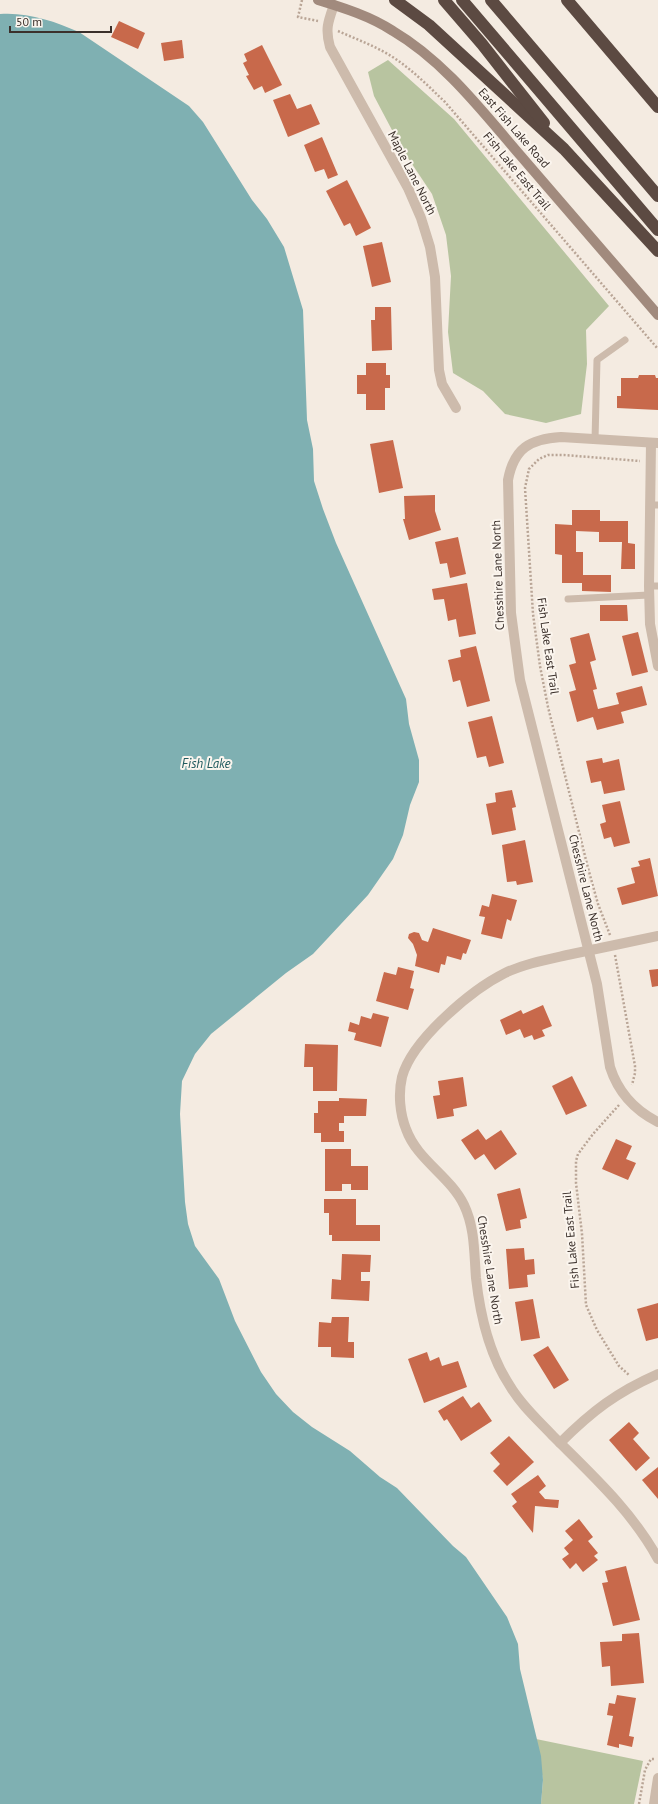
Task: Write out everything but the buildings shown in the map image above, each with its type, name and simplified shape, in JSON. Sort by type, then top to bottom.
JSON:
[{"type":"highway","points":[[395,0],[429,25],[564,149]]},
{"type":"highway","points":[[444,0],[482,44],[564,149],[658,251]]},
{"type":"highway","points":[[462,0],[658,230]]},
{"type":"highway","points":[[491,0],[658,196]]},
{"type":"highway","points":[[567,0],[658,106]]},
{"type":"street","name":"East Fish Lake Road","points":[[318,0],[366,17],[394,31],[424,53],[454,81],[481,110],[658,315]]},
{"type":"street","name":"Maple Lane North","points":[[334,5],[327,25],[327,35],[330,47],[408,188],[421,218],[428,240],[436,277],[439,370],[442,384],[456,408]]},
{"type":"street","name":"Chesshire Lane North","points":[[595,440],[561,437],[546,438],[524,447],[516,456],[511,467],[508,480],[509,573],[514,643],[520,680],[589,951],[535,962],[506,973],[478,989],[454,1008],[423,1041],[411,1057],[402,1077],[400,1106],[406,1129],[414,1145],[455,1189],[464,1203],[470,1220],[477,1284],[484,1323],[498,1365],[509,1386],[520,1401],[628,1513],[650,1544],[658,1559]]},
{"type":"street","points":[[595,440],[655,443],[650,624],[657,653],[658,666]]},
{"type":"street","points":[[658,936],[589,951],[602,1010],[607,1053],[613,1078],[630,1102],[640,1111],[658,1122]]},
{"type":"street","points":[[560,1443],[600,1406],[627,1388],[658,1374]]},
{"type":"street","points":[[654,1804],[658,1778]]},
{"type":"lane","points":[[595,440],[598,360],[624,340]]},
{"type":"lane","points":[[568,599],[652,589]]},
{"type":"path","points":[[302,0],[298,17],[313,19]]},
{"type":"path","name":"Fish Lake East Trail","points":[[339,31],[367,43],[399,61],[416,74],[445,102],[658,349]]},
{"type":"path","name":"Fish Lake East Trail","points":[[611,937],[598,904],[590,875],[548,707],[540,666],[533,614],[525,488],[529,469],[538,459],[548,455],[642,462]]},
{"type":"path","points":[[615,954],[624,1000],[635,1073],[629,1089]]},
{"type":"path","name":"Fish Lake East Trail","points":[[620,1103],[578,1154],[576,1177],[582,1234],[586,1305],[597,1330],[618,1366],[631,1376]]},
{"type":"path","points":[[639,1804],[646,1766],[651,1760],[654,1760]]},
{"type":"green space","points":[[388,60],[454,119],[609,306],[586,330],[587,364],[581,414],[546,423],[505,414],[483,391],[453,373],[448,332],[451,276],[446,235],[432,194],[402,149],[374,96],[368,72]]},
{"type":"green space","points":[[536,1739],[643,1761],[634,1804],[541,1804],[543,1780]]},
{"type":"water","name":"Fish Lake","points":[[0,14],[20,14],[40,18],[79,32],[189,106],[203,122],[252,200],[267,219],[284,247],[303,310],[307,420],[313,449],[314,481],[336,543],[406,699],[409,724],[419,760],[419,782],[410,805],[403,835],[393,859],[368,895],[313,954],[286,973],[211,1034],[195,1054],[182,1081],[180,1114],[185,1202],[188,1224],[195,1246],[219,1279],[235,1321],[261,1372],[276,1394],[293,1412],[312,1427],[350,1451],[380,1477],[397,1488],[453,1546],[466,1557],[507,1617],[518,1644],[520,1669],[541,1756],[543,1780],[541,1804],[0,1804]]}]
